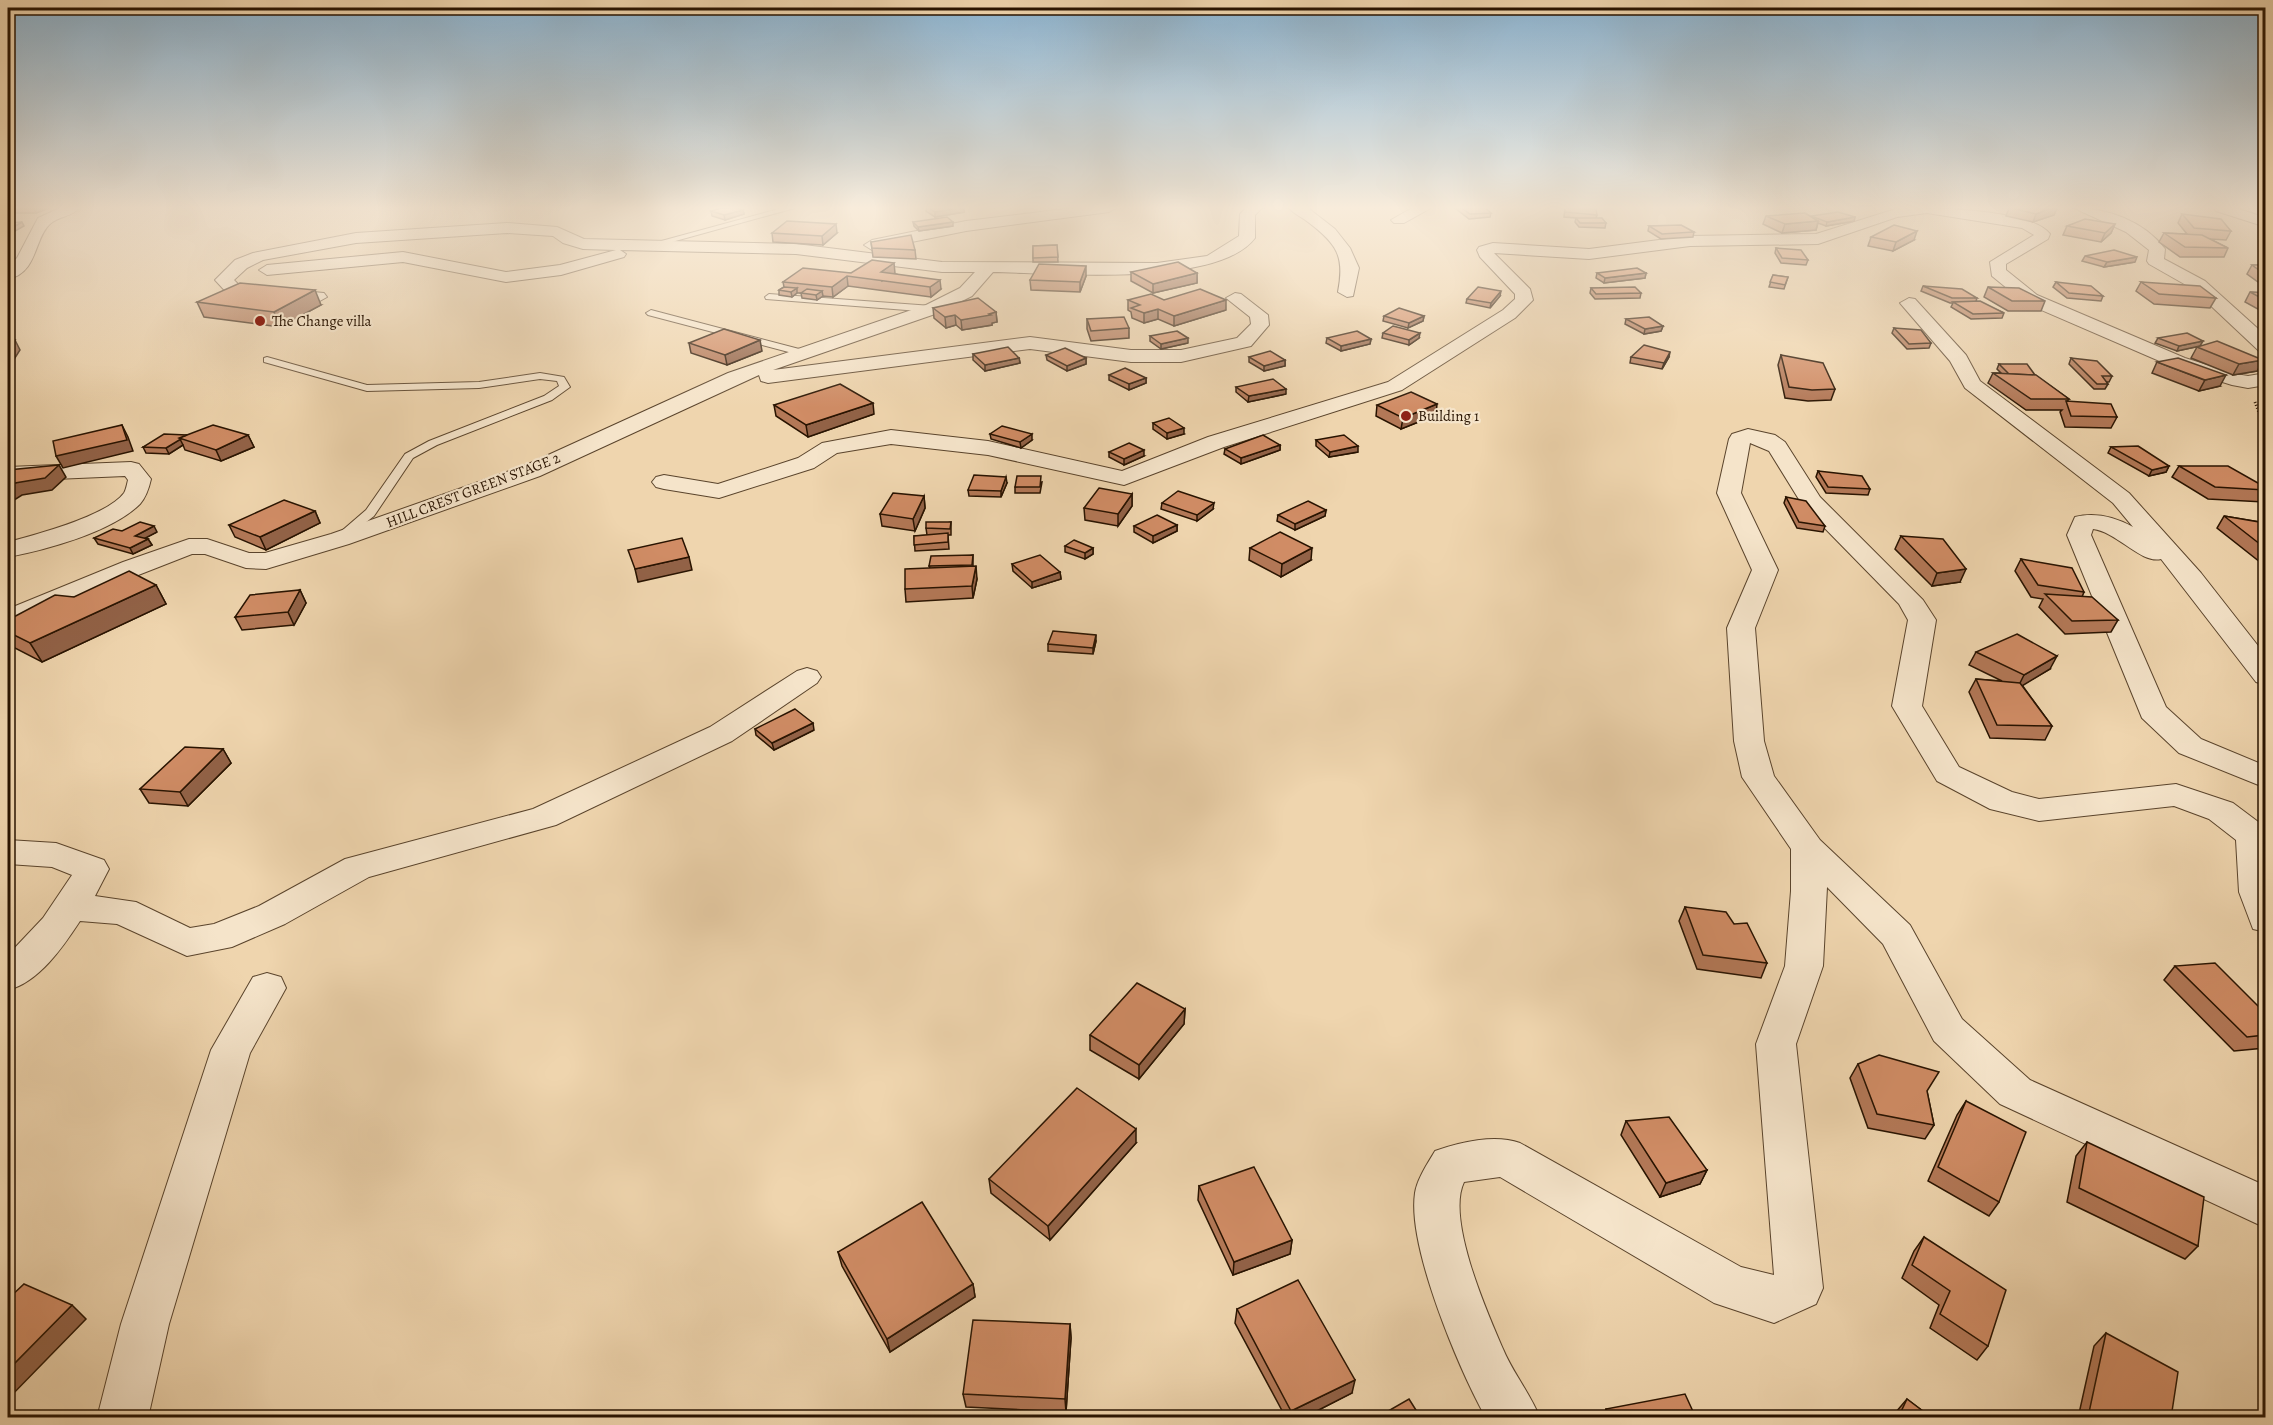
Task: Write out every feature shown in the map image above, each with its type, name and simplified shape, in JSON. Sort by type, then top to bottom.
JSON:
[{"type":"street","points":[[229,274],[224,280],[234,290],[318,297]]},
{"type":"street","points":[[489,274],[506,278],[530,274]]},
{"type":"street","name":"HILL CREST GREEN STAGE 2","points":[[8,618],[132,567],[189,547],[207,546],[246,560],[266,561],[340,539],[532,471],[735,376],[932,309],[966,292],[982,274]]},
{"type":"street","points":[[1347,292],[1350,274]]},
{"type":"street","points":[[664,482],[719,490],[806,463],[830,448],[891,437],[988,448],[1124,478],[1216,442],[1360,399],[1395,386],[1499,320],[1524,300],[1524,293],[1506,274]]},
{"type":"street","points":[[2001,274],[2031,299],[2178,362],[2257,381]]},
{"type":"street","points":[[2180,274],[2199,285],[2265,347]]},
{"type":"street","points":[[735,376],[757,378],[1030,342],[1131,356],[1208,352],[1244,342],[1260,325],[1259,315],[1235,298]]},
{"type":"street","points":[[1910,303],[1959,359],[1972,384],[2121,498],[2192,579],[2265,676]]},
{"type":"street","points":[[2263,900],[2253,835],[2221,811],[2176,795],[2039,810],[2001,801],[1948,774],[1907,706],[1922,620],[1910,600],[1811,501],[1777,447],[1767,440],[1748,436],[1740,439],[1729,493],[1765,570],[1741,628],[1749,741],[1758,777],[1808,848],[1897,935],[1948,1030],[2015,1092],[2265,1208]]},
{"type":"street","points":[[8,474],[131,469],[140,479],[132,499],[103,516],[62,534],[8,550]]},
{"type":"street","points":[[2192,579],[2112,524],[2097,521],[2084,522],[2079,535],[2153,711],[2190,746],[2265,778]]},
{"type":"street","points":[[73,907],[123,911],[187,942],[219,937],[272,915],[357,868],[544,817],[623,782],[721,734],[807,677]]},
{"type":"street","points":[[1515,1418],[1484,1365],[1438,1236],[1437,1191],[1450,1165],[1505,1157],[1731,1287],[1774,1300],[1800,1288],[1776,1044],[1804,966],[1809,891],[1808,848]]},
{"type":"street","points":[[8,852],[56,855],[92,869],[73,907],[20,966],[8,975]]},
{"type":"street","points":[[122,1418],[145,1324],[231,1050],[267,988]]},
{"type":"lane","points":[[770,297],[932,309]]},
{"type":"lane","points":[[651,313],[800,352]]},
{"type":"lane","points":[[267,360],[367,388],[478,385],[540,376],[560,379],[565,387],[548,398],[433,443],[409,456],[370,513],[340,539]]},
{"type":"path","points":[[2257,381],[2265,431]]},
{"type":"building","points":[[794,274],[899,274],[940,280],[930,287],[847,276],[832,287],[783,282]]},
{"type":"building","points":[[1033,274],[1083,274],[1080,282],[1030,280]]},
{"type":"building","points":[[1136,274],[1191,274],[1153,284]]},
{"type":"building","points":[[1599,274],[1634,274],[1605,278]]},
{"type":"building","points":[[1773,275],[1788,277],[1785,285],[1770,282]]},
{"type":"building","points":[[2056,282],[2091,286],[2103,296],[2069,293]]},
{"type":"building","points":[[2141,282],[2200,286],[2216,298],[2159,294]]},
{"type":"building","points":[[240,283],[315,290],[274,312],[197,302]]},
{"type":"building","points":[[1923,286],[1962,289],[1977,298],[1952,298]]},
{"type":"building","points":[[784,287],[797,288],[791,292],[779,290]]},
{"type":"building","points":[[1478,287],[1501,291],[1491,303],[1467,299]]},
{"type":"building","points":[[1635,287],[1641,293],[1596,294],[1591,288]]},
{"type":"building","points":[[1988,287],[2019,288],[2045,301],[2012,301]]},
{"type":"building","points":[[807,289],[822,291],[816,295],[801,293]]},
{"type":"building","points":[[1200,289],[1226,300],[1174,316],[1158,309],[1144,313],[1131,308],[1140,305],[1128,300],[1151,294],[1164,300]]},
{"type":"building","points":[[2250,292],[2265,293],[2265,300]]},
{"type":"building","points":[[978,298],[996,312],[989,314],[991,315],[961,320],[955,315],[945,317],[933,308]]},
{"type":"building","points":[[1980,301],[2004,313],[1973,314],[1953,302]]},
{"type":"building","points":[[1399,308],[1424,316],[1409,323],[1384,316]]},
{"type":"building","points":[[1124,317],[1129,328],[1091,331],[1087,319]]},
{"type":"building","points":[[1649,317],[1663,326],[1645,329],[1626,319]]},
{"type":"building","points":[[1393,326],[1420,333],[1409,340],[1383,333]]},
{"type":"building","points":[[1894,328],[1921,330],[1931,343],[1909,344]]},
{"type":"building","points":[[724,329],[760,340],[725,355],[689,343]]},
{"type":"building","points":[[1177,331],[1188,338],[1161,344],[1150,336]]},
{"type":"building","points":[[1357,331],[1371,339],[1341,346],[1327,338]]},
{"type":"building","points":[[2187,333],[2203,341],[2179,346],[2158,338]]},
{"type":"building","points":[[15,340],[8,350],[8,341]]},
{"type":"building","points":[[2217,341],[2263,360],[2239,364],[2197,347]]},
{"type":"building","points":[[1644,345],[1670,352],[1664,363],[1631,357]]},
{"type":"building","points":[[1008,347],[1019,358],[985,365],[973,354]]},
{"type":"building","points":[[1065,348],[1086,358],[1067,366],[1046,355]]},
{"type":"building","points":[[1270,351],[1285,360],[1264,366],[1249,357]]},
{"type":"building","points":[[1781,355],[1823,363],[1835,389],[1812,390],[1789,387]]},
{"type":"building","points":[[2071,358],[2097,361],[2112,376],[2102,376],[2108,384],[2097,384]]},
{"type":"building","points":[[2178,358],[2226,375],[2205,380],[2157,362]]},
{"type":"building","points":[[1999,364],[2027,364],[2035,375],[2009,374]]},
{"type":"building","points":[[1125,368],[1146,378],[1129,384],[1109,375]]},
{"type":"building","points":[[1993,373],[2036,375],[2069,399],[2031,399]]},
{"type":"building","points":[[1273,379],[1286,389],[1249,396],[1236,387]]},
{"type":"building","points":[[840,384],[873,403],[806,425],[774,405]]},
{"type":"building","points":[[1411,392],[1437,404],[1403,418],[1377,405]]},
{"type":"building","points":[[2066,401],[2111,404],[2117,417],[2071,416]]},
{"type":"building","points":[[1169,418],[1184,428],[1167,433],[1153,423]]},
{"type":"building","points":[[122,425],[127,440],[56,456],[53,441]]},
{"type":"building","points":[[213,425],[248,435],[216,450],[179,438]]},
{"type":"building","points":[[1002,426],[1032,434],[1020,442],[990,434]]},
{"type":"building","points":[[164,434],[187,435],[166,448],[143,447]]},
{"type":"building","points":[[1263,435],[1280,445],[1241,458],[1225,449]]},
{"type":"building","points":[[1344,435],[1358,446],[1330,452],[1316,440]]},
{"type":"building","points":[[1129,443],[1144,450],[1124,459],[1109,452]]},
{"type":"building","points":[[2138,446],[2169,466],[2152,470],[2111,447]]},
{"type":"building","points":[[59,465],[45,478],[15,483],[8,488],[8,470]]},
{"type":"building","points":[[2179,466],[2228,466],[2265,487],[2265,490],[2215,487]]},
{"type":"building","points":[[1818,471],[1862,476],[1870,489],[1828,487]]},
{"type":"building","points":[[974,475],[1006,477],[1001,491],[968,490]]},
{"type":"building","points":[[1017,476],[1041,476],[1040,487],[1015,487]]},
{"type":"building","points":[[1099,488],[1132,494],[1118,514],[1084,508]]},
{"type":"building","points":[[1178,491],[1214,503],[1197,515],[1162,503]]},
{"type":"building","points":[[893,493],[924,496],[913,519],[880,514]]},
{"type":"building","points":[[1786,497],[1806,501],[1825,526],[1799,522]]},
{"type":"building","points":[[284,500],[315,511],[260,537],[229,525]]},
{"type":"building","points":[[1308,501],[1326,510],[1295,524],[1278,515]]},
{"type":"building","points":[[1157,515],[1177,525],[1153,536],[1134,526]]},
{"type":"building","points":[[2224,516],[2265,523],[2265,548]]},
{"type":"building","points":[[140,522],[154,526],[135,536],[148,539],[130,548],[94,538],[113,529],[122,531]]},
{"type":"building","points":[[926,522],[951,522],[950,529],[926,528]]},
{"type":"building","points":[[1280,532],[1312,548],[1282,564],[1250,548]]},
{"type":"building","points":[[948,533],[948,542],[914,545],[914,536]]},
{"type":"building","points":[[1901,536],[1943,539],[1966,569],[1937,573]]},
{"type":"building","points":[[682,538],[689,557],[635,569],[628,550]]},
{"type":"building","points":[[1074,540],[1093,548],[1085,553],[1065,546]]},
{"type":"building","points":[[973,555],[972,565],[929,566],[931,556]]},
{"type":"building","points":[[1040,555],[1060,572],[1032,582],[1012,564]]},
{"type":"building","points":[[2021,559],[2072,568],[2084,592],[2038,585]]},
{"type":"building","points":[[976,566],[972,586],[905,589],[905,569]]},
{"type":"building","points":[[129,571],[156,585],[30,643],[8,632],[8,620],[55,595],[74,597]]},
{"type":"building","points":[[300,590],[288,612],[235,617],[250,595]]},
{"type":"building","points":[[2045,594],[2092,597],[2118,620],[2072,621]]},
{"type":"building","points":[[1053,631],[1096,635],[1093,648],[1048,644]]},
{"type":"building","points":[[2017,634],[2057,656],[2024,675],[1976,652]]},
{"type":"building","points":[[1976,679],[2020,683],[2052,726],[1997,725]]},
{"type":"building","points":[[795,709],[813,723],[772,743],[755,729]]},
{"type":"building","points":[[185,747],[223,749],[180,792],[140,789]]},
{"type":"building","points":[[1685,907],[1726,912],[1734,924],[1747,923],[1767,963],[1703,955]]},
{"type":"building","points":[[2215,963],[2265,1013],[2265,1035],[2247,1037],[2175,966]]},
{"type":"building","points":[[1137,983],[1185,1009],[1139,1065],[1090,1035]]},
{"type":"building","points":[[1879,1055],[1939,1072],[1927,1091],[1934,1125],[1877,1114],[1858,1064]]},
{"type":"building","points":[[1077,1088],[1136,1129],[1048,1226],[989,1179]]},
{"type":"building","points":[[1966,1101],[2026,1132],[1999,1202],[1938,1167]]},
{"type":"building","points":[[1669,1117],[1707,1170],[1666,1183],[1626,1121]]},
{"type":"building","points":[[2087,1142],[2204,1197],[2198,1246],[2079,1188]]},
{"type":"building","points":[[1254,1167],[1292,1240],[1234,1262],[1199,1186]]},
{"type":"building","points":[[922,1202],[973,1284],[887,1339],[838,1252]]},
{"type":"building","points":[[1924,1237],[2006,1290],[1988,1346],[1940,1314],[1950,1291],[1912,1265]]},
{"type":"building","points":[[1298,1280],[1355,1380],[1291,1411],[1237,1309]]},
{"type":"building","points":[[24,1284],[72,1305],[8,1370],[8,1299]]},
{"type":"building","points":[[973,1320],[1070,1324],[1065,1399],[963,1394]]},
{"type":"building","points":[[2106,1333],[2178,1372],[2171,1418],[2088,1417]]},
{"type":"building","points":[[1685,1394],[1696,1418],[1610,1418],[1606,1409]]},
{"type":"building","points":[[1409,1399],[1421,1418],[1376,1418]]},
{"type":"building","points":[[1907,1399],[1932,1418],[1898,1418]]},
{"type":"building","points":[[1778,1411],[1784,1418],[1771,1418]]},
{"type":"place","name":"The Change villa","points":[[260,321]]},
{"type":"place","name":"Building 1","points":[[1406,416]]}]
